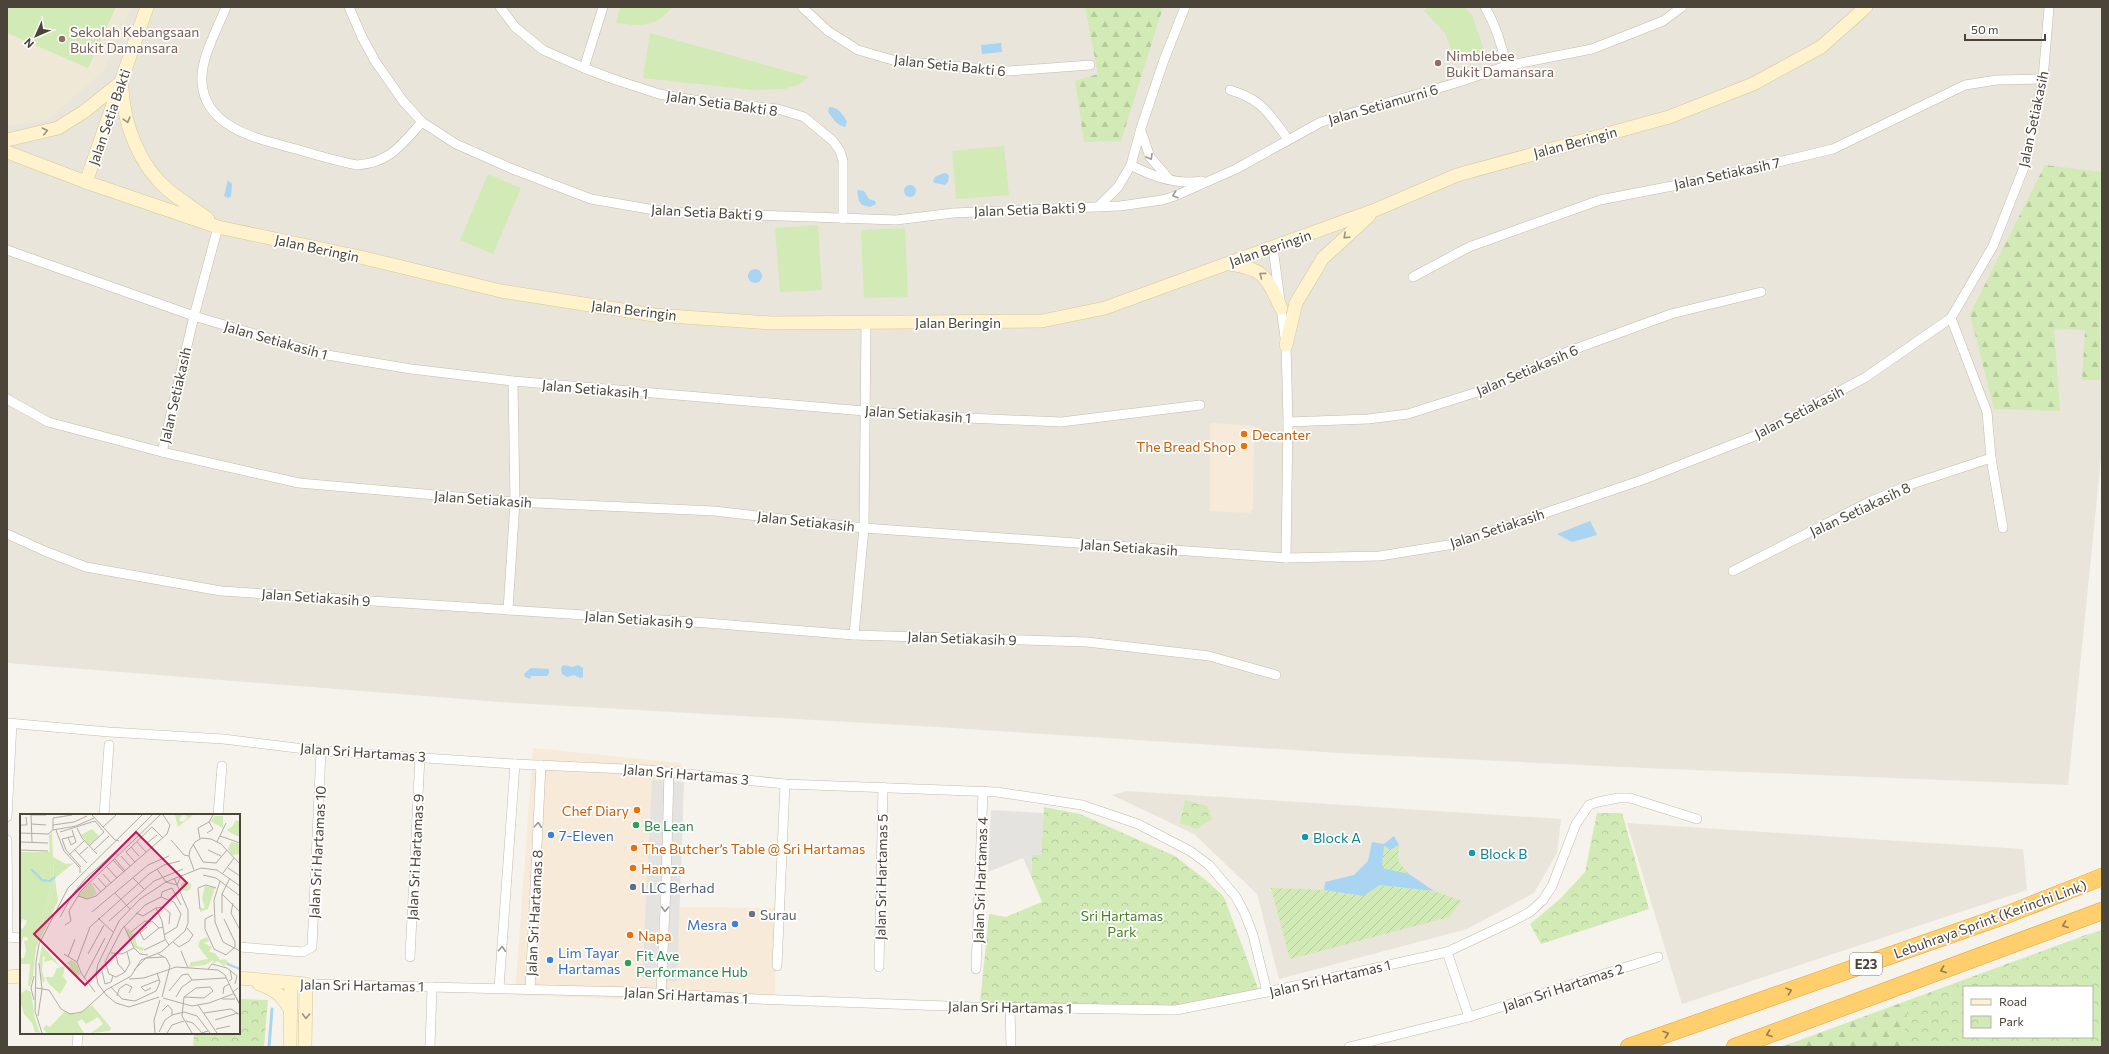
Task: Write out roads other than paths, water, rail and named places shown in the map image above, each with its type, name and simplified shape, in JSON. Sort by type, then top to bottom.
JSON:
[{"type":"highway","name":"Lebuhraya Sprint (Kerinchi Link)","points":[[1629,1047],[2006,915],[2102,877]]},
{"type":"highway","name":"E23","points":[[1735,1047],[2102,912]]},
{"type":"street","name":"Jalan Setia Bakti","points":[[86,182],[147,7]]},
{"type":"street","points":[[226,7],[205,60],[202,81],[206,100],[213,111],[236,130],[255,139],[357,165],[369,164],[383,160],[394,152],[422,122]]},
{"type":"street","name":"Jalan Setia Bakti 9","points":[[349,7],[362,37],[375,61],[399,95],[422,122],[439,134],[476,154],[591,199],[666,212],[896,220],[960,212],[1099,206]]},
{"type":"street","name":"Jalan Setia Bakti 8","points":[[500,7],[515,26],[543,50],[584,68],[659,94],[699,101],[778,109],[804,117],[833,141],[840,151],[843,161],[842,219]]},
{"type":"street","points":[[584,68],[603,7]]},
{"type":"street","name":"Jalan Setia Bakti 6","points":[[802,7],[828,31],[858,50],[896,61],[1008,71],[1090,65]]},
{"type":"street","points":[[1099,206],[1118,187],[1131,165],[1140,128],[1184,7]]},
{"type":"street","points":[[1485,7],[1495,25],[1502,45],[1506,66]]},
{"type":"street","name":"Jalan Setiamurni 6","points":[[1099,206],[1134,205],[1162,200],[1236,169],[1321,122],[1456,83],[1506,66],[1592,49],[1663,21],[1682,7]]},
{"type":"street","name":"Jalan Beringin","points":[[7,152],[86,182],[218,227],[360,257],[501,292],[654,315],[771,323],[1042,321],[1105,308],[1375,210],[1457,175],[1669,116],[1753,84],[1821,47],[1866,7]]},
{"type":"street","name":"Jalan Setiakasih","points":[[218,227],[194,316],[162,452],[299,483],[515,502],[714,511],[864,528],[1286,558],[1380,556],[1454,544],[1642,480],[1762,433],[1866,377],[1951,318],[1993,246],[2026,162],[2043,79],[2049,7]]},
{"type":"street","name":"Jalan Setiakasih 7","points":[[1413,277],[1469,248],[1600,200],[1698,181],[1833,149],[1966,84],[1998,80],[2043,79]]},
{"type":"street","points":[[7,140],[58,128],[85,111],[121,82]]},
{"type":"street","points":[[121,82],[123,107],[132,138],[146,164],[167,189],[218,227]]},
{"type":"street","points":[[1230,90],[1249,96],[1261,104],[1288,139]]},
{"type":"street","points":[[1140,128],[1150,157],[1159,170],[1170,180]]},
{"type":"street","name":"Jalan Setiamurni 6","points":[[1131,165],[1156,177],[1170,180],[1194,182],[1211,180]]},
{"type":"street","points":[[1286,345],[1296,303],[1323,258],[1375,210]]},
{"type":"street","points":[[1273,248],[1286,345],[1288,422],[1286,558]]},
{"type":"street","name":"Jalan Setiakasih 1","points":[[7,250],[194,316],[321,354],[411,369],[513,381],[923,416],[1061,422],[1200,405]]},
{"type":"street","points":[[1226,263],[1250,267],[1266,278],[1281,308]]},
{"type":"street","name":"Jalan Setiakasih 6","points":[[1288,422],[1368,419],[1408,414],[1496,386],[1567,352],[1671,314],[1761,292]]},
{"type":"street","points":[[1951,318],[1987,412],[1991,458],[2002,528]]},
{"type":"street","points":[[854,635],[864,528],[866,322]]},
{"type":"street","points":[[508,610],[515,502],[513,381]]},
{"type":"street","points":[[7,400],[48,422],[162,452]]},
{"type":"street","name":"Jalan Setiakasih 8","points":[[1733,571],[1869,502],[1912,484],[1991,458]]},
{"type":"street","name":"Jalan Setiakasih 9","points":[[7,534],[47,552],[86,566],[221,591],[854,635],[1088,642],[1209,656],[1276,675]]},
{"type":"street","points":[[7,817],[10,723]]},
{"type":"street","name":"Jalan Sri Hartamas 3","points":[[10,723],[109,732],[223,739],[321,751],[420,756],[515,764],[669,772],[786,784],[983,791],[1082,805],[1138,824],[1190,851],[1208,865],[1236,896],[1253,935],[1267,992]]},
{"type":"street","points":[[7,742],[10,753]]},
{"type":"street","points":[[104,814],[109,745]]},
{"type":"street","name":"Jalan Sri Hartamas 10","points":[[240,947],[303,952],[308,951],[312,947],[321,751]]},
{"type":"street","name":"Jalan Sri Hartamas 9","points":[[410,957],[420,756]]},
{"type":"street","name":"Jalan Sri Hartamas 8","points":[[499,988],[515,764]]},
{"type":"street","name":"Jalan Sri Hartamas 8","points":[[530,989],[541,765]]},
{"type":"street","points":[[218,814],[222,766]]},
{"type":"street","points":[[661,993],[669,772]]},
{"type":"street","points":[[777,966],[786,784]]},
{"type":"street","name":"Jalan Sri Hartamas 5","points":[[879,967],[883,787]]},
{"type":"street","name":"Jalan Sri Hartamas 4","points":[[976,969],[983,791]]},
{"type":"street","name":"Jalan Sri Hartamas 1","points":[[241,978],[306,984],[661,993],[757,999],[1010,1008],[1176,1010],[1267,992],[1447,952],[1530,912],[1543,900],[1554,880],[1576,824],[1590,806],[1608,799],[1630,798],[1697,819]]},
{"type":"street","points":[[7,840],[7,937],[20,938]]},
{"type":"street","points":[[1447,952],[1469,1017]]},
{"type":"street","name":"Jalan Sri Hartamas 2","points":[[1349,1047],[1469,1017],[1658,957]]},
{"type":"street","points":[[7,977],[20,976]]},
{"type":"street","points":[[241,978],[276,992],[287,1003],[290,1012]]},
{"type":"street","points":[[290,1047],[291,983]]},
{"type":"street","points":[[305,1047],[306,984]]},
{"type":"street","points":[[430,1047],[432,987]]},
{"type":"street","points":[[1010,1008],[1011,1047]]},
{"type":"street","points":[[77,1047],[78,1034]]},
{"type":"water","points":[[1001,43],[1002,52],[982,54],[981,45]]},
{"type":"water","points":[[829,107],[835,108],[842,114],[847,122],[845,127],[837,123],[828,112]]},
{"type":"water","points":[[944,173],[949,176],[948,182],[945,185],[935,183],[933,181],[935,177]]},
{"type":"water","points":[[228,180],[232,184],[231,196],[228,198],[224,196]]},
{"type":"water","points":[[908,185],[912,185],[916,191],[912,197],[908,197],[904,193],[904,189]]},
{"type":"water","points":[[857,191],[864,191],[869,199],[875,201],[876,204],[870,207],[862,205],[859,201]]},
{"type":"water","points":[[755,269],[760,271],[762,276],[760,281],[755,283],[750,281],[748,276],[750,271]]},
{"type":"water","points":[[1590,521],[1597,535],[1572,542],[1557,534]]},
{"type":"water","points":[[563,665],[573,667],[578,665],[583,668],[583,677],[580,678],[574,675],[567,677],[562,674],[561,669]]},
{"type":"water","points":[[531,668],[549,669],[549,673],[547,676],[531,676],[530,679],[525,677],[524,674]]},
{"type":"water","points":[[1394,836],[1399,845],[1390,850],[1384,845],[1382,868],[1409,874],[1434,891],[1380,885],[1363,896],[1324,890],[1325,882],[1354,875],[1368,861],[1372,842],[1384,844]]},
{"type":"waterway","points":[[269,1047],[272,1009]]},
{"type":"place","name":"Sekolah Kebangsaan Bukit Damansara","points":[[62,39]]},
{"type":"place","name":"Nimblebee Bukit Damansara","points":[[1438,63]]},
{"type":"place","name":"Decanter","points":[[1244,434]]},
{"type":"place","name":"The Bread Shop","points":[[1244,446]]},
{"type":"place","name":"Chef Diary","points":[[637,810]]},
{"type":"place","name":"Be Lean","points":[[636,825]]},
{"type":"place","name":"7-Eleven","points":[[551,835]]},
{"type":"place","name":"Block A","points":[[1305,837]]},
{"type":"place","name":"The Butcher’s Table @ Sri Hartamas","points":[[634,848]]},
{"type":"place","name":"Block B","points":[[1472,853]]},
{"type":"place","name":"Hamza","points":[[633,868]]},
{"type":"place","name":"LLC Berhad","points":[[633,887]]},
{"type":"place","name":"Surau","points":[[752,914]]},
{"type":"place","name":"Mesra","points":[[735,924]]},
{"type":"place","name":"Napa","points":[[630,935]]},
{"type":"place","name":"Lim Tayar Hartamas","points":[[550,960]]},
{"type":"place","name":"Fit Ave Performance Hub","points":[[628,963]]},
{"type":"park label","name":"Sri Hartamas Park","points":[[1122,924]]}]
